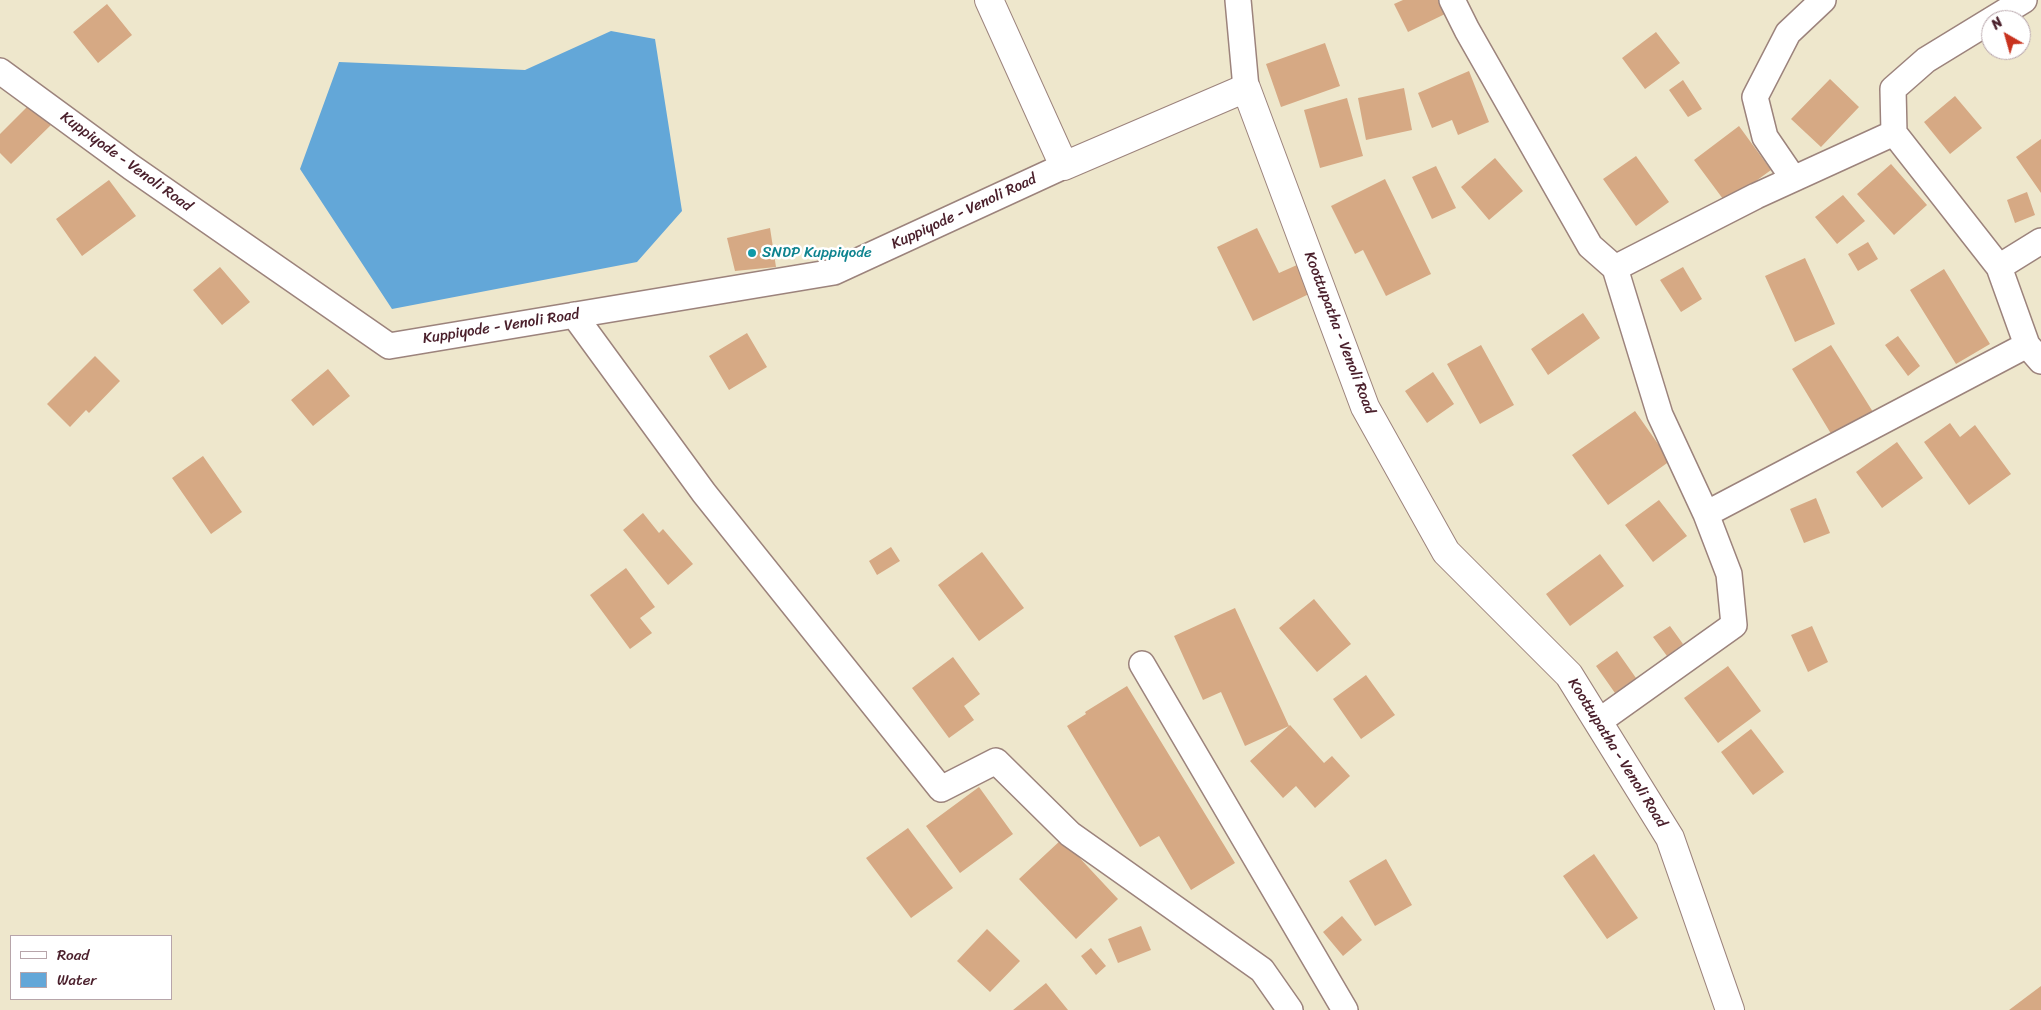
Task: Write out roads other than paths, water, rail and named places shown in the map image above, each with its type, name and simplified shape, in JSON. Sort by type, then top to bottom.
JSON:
[{"type":"street","points":[[989,0],[1064,166],[1246,88],[1238,0]]},
{"type":"street","points":[[1452,0],[1467,30],[1590,246],[1615,268],[1660,415],[1706,514],[1730,574],[1734,625],[1598,722]]},
{"type":"street","points":[[1793,178],[1765,137],[1755,97],[1788,33],[1823,0]]},
{"type":"street","points":[[1706,514],[2034,353],[1999,268],[1894,133],[1893,89],[1926,60],[2024,0]]},
{"type":"street","name":"Kuppiyode - Venoli Road","points":[[0,71],[131,167],[389,346],[834,272],[1064,166]]},
{"type":"street","name":"Koottupatha - Venoli Road","points":[[1246,88],[1366,407],[1446,552],[1568,675],[1670,838],[1730,1010]]},
{"type":"street","points":[[1615,268],[1793,178],[1894,133]]},
{"type":"street","points":[[1999,268],[2041,241]]},
{"type":"street","points":[[574,315],[704,493],[941,789],[996,761],[1070,834],[1262,970],[1290,1010]]},
{"type":"street","points":[[1142,664],[1346,1010]]},
{"type":"water","points":[[611,31],[655,39],[682,211],[637,262],[392,309],[300,169],[339,62],[525,70]]},
{"type":"place","name":"SNDP Kuppiyode","points":[[752,253]]}]
